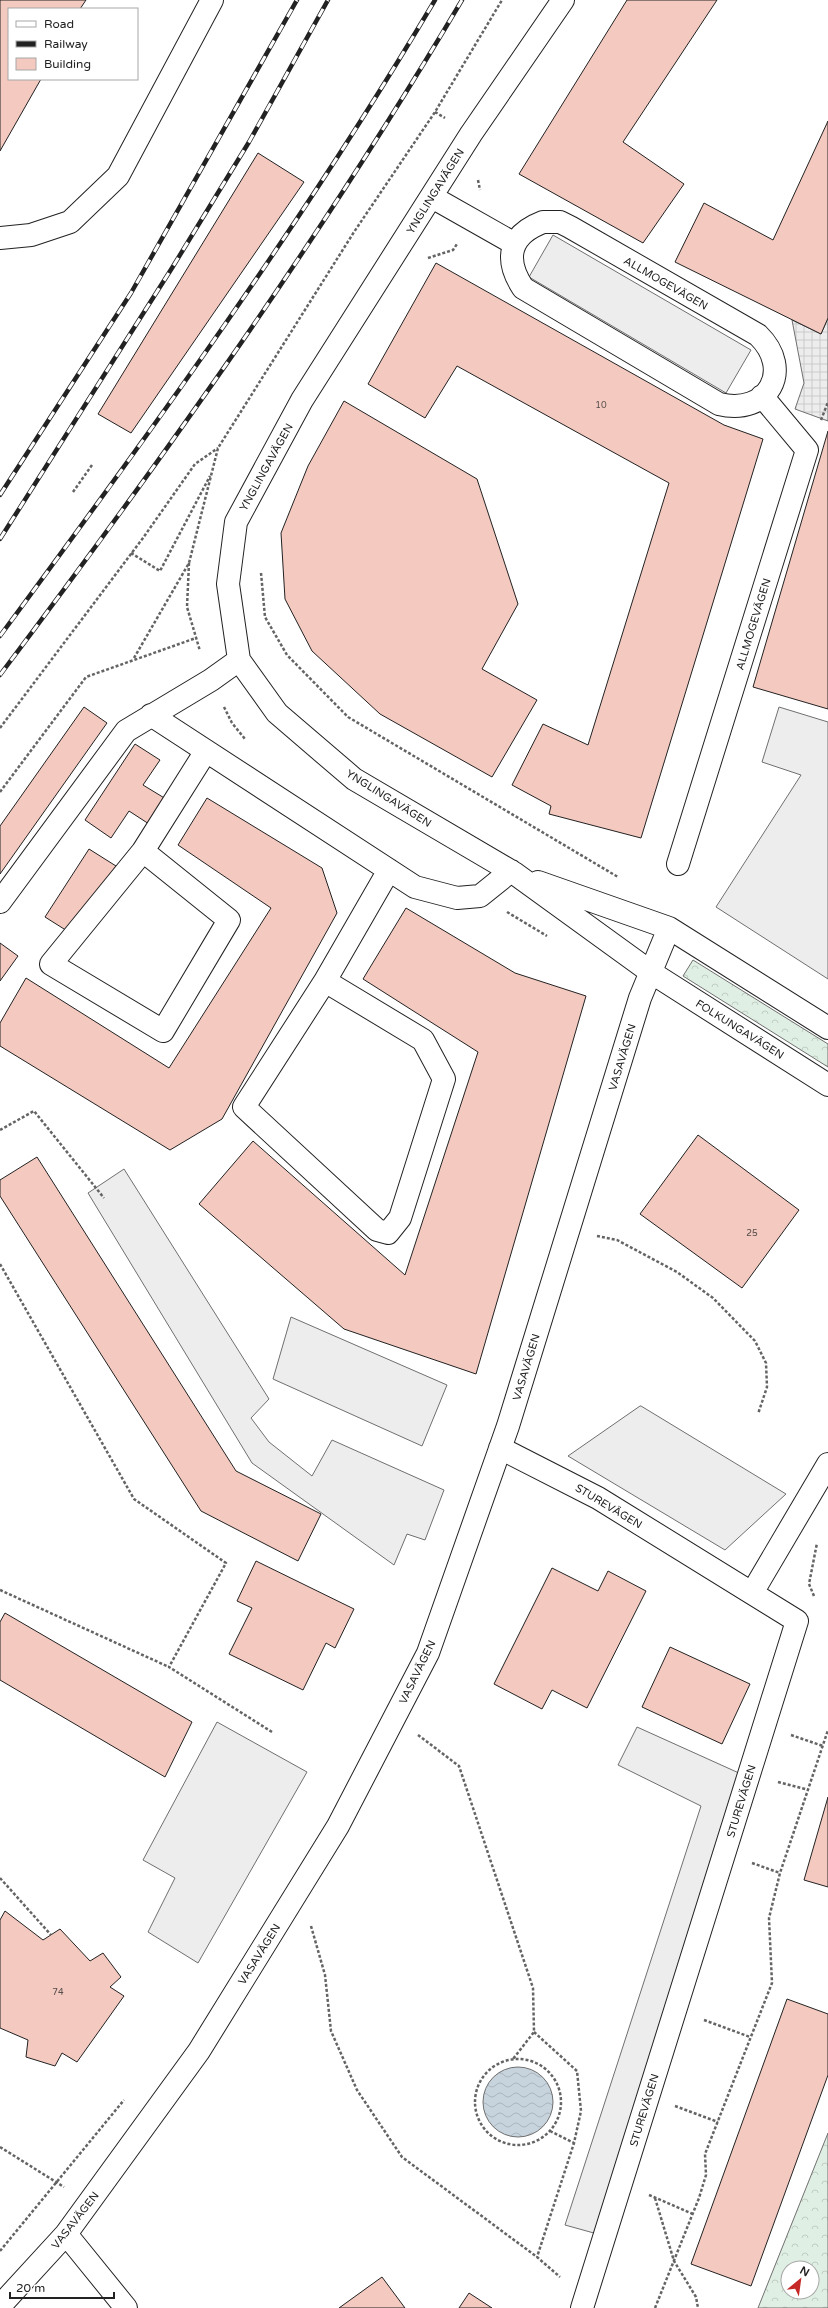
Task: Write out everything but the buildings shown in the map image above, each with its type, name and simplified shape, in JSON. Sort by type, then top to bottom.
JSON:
[{"type":"street","points":[[0,238],[31,235],[70,222],[118,176],[212,0]]},
{"type":"street","name":"YNGLINGAVÄGEN","points":[[563,0],[472,134],[302,400],[236,522],[228,584],[240,660],[277,713],[354,779],[512,872],[652,973]]},
{"type":"street","points":[[432,197],[515,244]]},
{"type":"street","name":"ALLMOGEVÄGEN","points":[[543,222],[560,222],[758,335],[768,345],[775,365],[774,379],[768,391],[756,402],[743,407],[733,407],[719,404],[523,288],[513,273],[512,260],[515,244],[520,236],[530,227],[543,222]]},
{"type":"street","name":"ALLMOGEVÄGEN","points":[[678,864],[807,450],[762,396]]},
{"type":"street","points":[[0,902],[126,731],[211,680],[240,660]]},
{"type":"street","points":[[151,715],[415,887],[457,898],[480,896],[512,872]]},
{"type":"street","points":[[143,851],[229,920],[163,1031],[51,964],[143,851],[206,751]]},
{"type":"street","points":[[325,981],[423,1040],[444,1079],[400,1218],[388,1233],[377,1230],[244,1107],[325,981],[389,870]]},
{"type":"street","name":"YNGLINGAVÄGEN","points":[[512,872],[669,928]]},
{"type":"street","points":[[669,928],[828,1028]]},
{"type":"street","name":"VASAVÄGEN","points":[[0,2306],[66,2234],[199,2051],[338,1826],[428,1653],[500,1448],[640,998],[652,973],[669,928]]},
{"type":"street","name":"FOLKUNGAVÄGEN","points":[[652,973],[828,1085]]},
{"type":"street","name":"STUREVÄGEN","points":[[500,1448],[598,1498],[797,1621],[582,2308]]},
{"type":"street","points":[[752,1593],[828,1464]]},
{"type":"street","points":[[66,2234],[126,2308]]},
{"type":"path","points":[[134,658],[189,563],[218,448],[354,232],[436,112],[502,0]]},
{"type":"path","points":[[436,112],[472,134]]},
{"type":"path","points":[[424,260],[453,250],[482,204],[477,173]]},
{"type":"path","points":[[0,728],[143,538],[195,464],[218,448]]},
{"type":"path","points":[[73,492],[92,465]]},
{"type":"path","points":[[131,553],[160,571],[212,472]]},
{"type":"path","points":[[261,571],[265,616],[287,655],[348,717],[620,878]]},
{"type":"path","points":[[0,792],[86,677],[134,658],[196,638]]},
{"type":"path","points":[[0,1130],[34,1111],[104,1198]]},
{"type":"path","points":[[593,1235],[617,1240],[677,1272],[713,1298],[755,1342],[766,1363],[767,1387],[758,1414]]},
{"type":"path","points":[[0,1264],[134,1499],[226,1564],[169,1667]]},
{"type":"path","points":[[815,1598],[809,1584],[818,1540]]},
{"type":"path","points":[[0,1590],[169,1667],[272,1732]]},
{"type":"path","points":[[656,2308],[693,2214],[706,2175],[705,2154],[772,1984],[769,1918],[780,1873],[828,1730]]},
{"type":"path","points":[[414,1741],[418,1735],[459,1766],[533,1988],[534,2032],[513,2059]]},
{"type":"path","points":[[788,1735],[823,1746]]},
{"type":"path","points":[[774,1781],[808,1790]]},
{"type":"path","points":[[748,1862],[780,1873]]},
{"type":"path","points":[[0,1878],[51,1935]]},
{"type":"path","points":[[306,1923],[312,1927],[324,1974],[331,2031],[357,2090],[402,2157],[537,2257],[566,2282]]},
{"type":"path","points":[[698,2018],[750,2037]]},
{"type":"path","points":[[534,2032],[577,2071],[581,2111],[574,2142],[537,2257]]},
{"type":"path","points":[[513,2059],[528,2060],[541,2066],[552,2076],[559,2089],[561,2104],[558,2118],[550,2131],[533,2142],[513,2145],[499,2141],[488,2134],[479,2122],[475,2109],[475,2095],[480,2082],[488,2071],[499,2063],[513,2059]]},
{"type":"path","points":[[0,2251],[126,2098]]},
{"type":"path","points":[[671,2104],[718,2122]]},
{"type":"path","points":[[550,2131],[574,2142]]},
{"type":"path","points":[[0,2147],[57,2182],[88,2204]]},
{"type":"path","points":[[643,2193],[693,2214]]},
{"type":"path","points":[[655,2198],[674,2261],[696,2297],[698,2308]]},
{"type":"green space","points":[[693,960],[828,1044],[828,1067],[683,976]]},
{"type":"green space","points":[[828,2133],[828,2308],[758,2308]]},
{"type":"shaded area","points":[[553,235],[751,350],[726,393],[529,277]]},
{"type":"shaded area","points":[[828,318],[828,421],[795,409],[804,383],[792,320],[821,334]]},
{"type":"shaded area","points":[[779,707],[828,722],[828,979],[716,907],[801,775],[762,762]]},
{"type":"shaded area","points":[[124,1169],[269,1399],[251,1418],[269,1442],[312,1476],[332,1440],[444,1490],[425,1540],[407,1534],[394,1565],[252,1463],[88,1193]]},
{"type":"shaded area","points":[[291,1317],[447,1385],[422,1446],[273,1379]]},
{"type":"shaded area","points":[[640,1406],[786,1494],[725,1550],[568,1456]]},
{"type":"shaded area","points":[[217,1722],[307,1772],[198,1963],[148,1932],[175,1878],[143,1860]]},
{"type":"shaded area","points":[[637,1727],[750,1778],[601,2235],[565,2225],[701,1806],[618,1765]]},
{"type":"water","points":[[511,2067],[525,2067],[538,2073],[547,2082],[553,2095],[551,2115],[543,2127],[525,2137],[511,2137],[498,2131],[489,2122],[483,2109],[483,2095],[489,2082],[498,2073]]},
{"type":"railway","points":[[0,495],[131,293],[297,0]]},
{"type":"railway","points":[[0,539],[172,268],[249,142],[328,0]]},
{"type":"railway","points":[[0,636],[226,323],[333,164],[435,0]]},
{"type":"railway","points":[[0,675],[122,511],[240,344],[354,174],[409,88],[462,0]]}]
